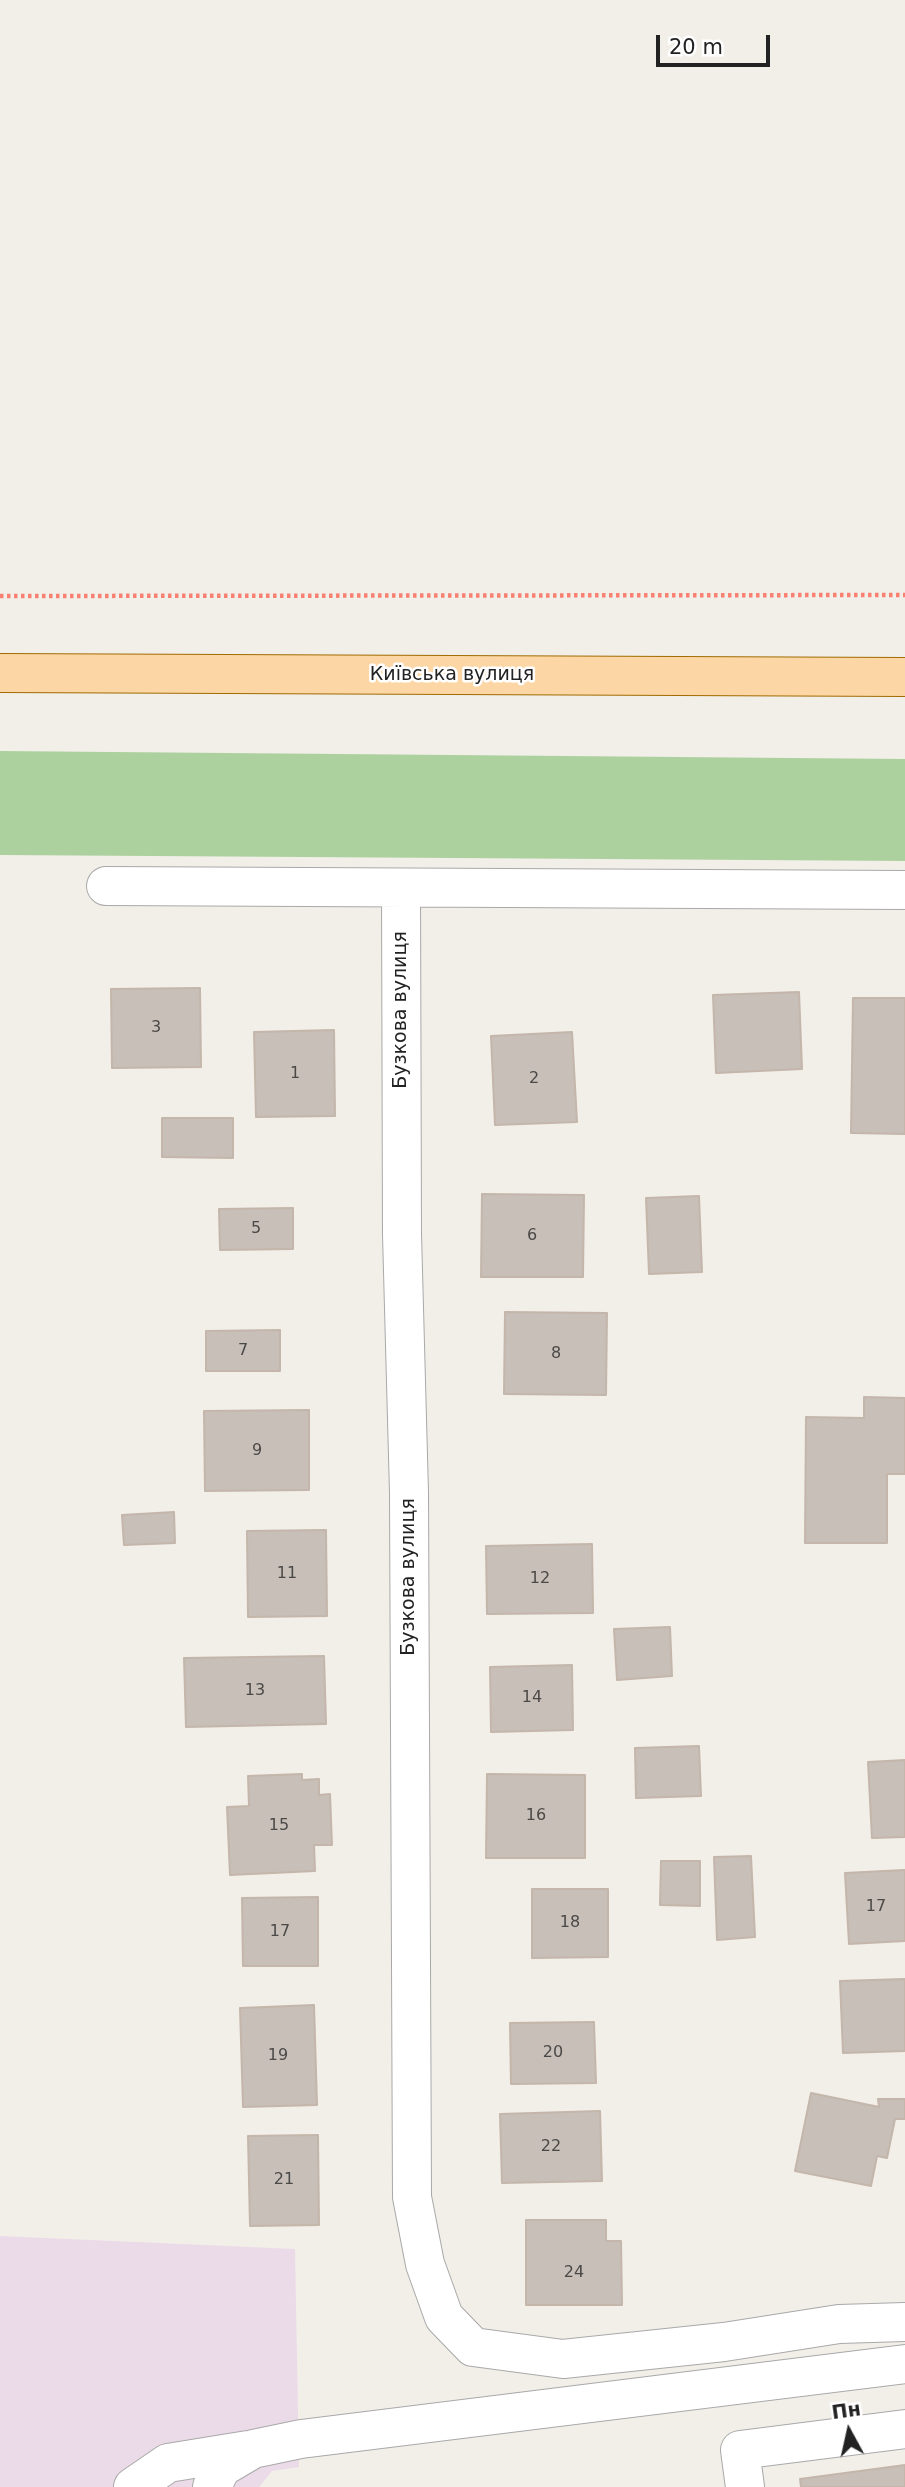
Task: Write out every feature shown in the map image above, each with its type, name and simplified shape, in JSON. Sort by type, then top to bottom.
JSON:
[{"type":"main road","name":"Київська вулиця","points":[[0,673],[905,677]]},
{"type":"street","points":[[106,886],[905,890]]},
{"type":"street","name":"Бузкова вулиця","points":[[401,888],[402,1234],[409,1493],[412,2197],[425,2264],[443,2317],[473,2347],[563,2359],[724,2342],[839,2324],[905,2322]]},
{"type":"street","points":[[133,2487],[169,2463],[301,2439],[905,2364]]},
{"type":"street","points":[[745,2487],[740,2450],[905,2429]]},
{"type":"street","points":[[212,2487],[221,2468],[253,2449]]},
{"type":"path","points":[[0,596],[905,595]]},
{"type":"shaded area","points":[[0,2236],[295,2249],[299,2467],[272,2471],[259,2487],[0,2487]]},
{"type":"green space","points":[[0,751],[905,759],[905,861],[0,855]]},
{"type":"building","points":[[200,988],[201,1067],[112,1068],[111,989]]},
{"type":"building","points":[[799,992],[802,1069],[716,1073],[713,995]]},
{"type":"building","points":[[853,998],[905,998],[905,1134],[851,1133]]},
{"type":"building","points":[[334,1030],[335,1116],[256,1117],[254,1032]]},
{"type":"building","points":[[572,1032],[577,1122],[495,1125],[491,1036]]},
{"type":"building","points":[[162,1118],[233,1118],[233,1158],[162,1157]]},
{"type":"building","points":[[482,1194],[584,1195],[583,1277],[481,1277]]},
{"type":"building","points":[[699,1196],[702,1272],[649,1274],[646,1198]]},
{"type":"building","points":[[293,1208],[293,1249],[220,1250],[219,1209]]},
{"type":"building","points":[[505,1312],[607,1313],[606,1395],[504,1394]]},
{"type":"building","points":[[280,1330],[280,1371],[206,1371],[206,1331]]},
{"type":"building","points":[[864,1397],[905,1398],[905,1474],[887,1474],[887,1543],[805,1543],[806,1417],[864,1418]]},
{"type":"building","points":[[309,1410],[309,1490],[205,1491],[204,1411]]},
{"type":"building","points":[[174,1512],[175,1543],[124,1545],[122,1515]]},
{"type":"building","points":[[326,1530],[327,1616],[248,1617],[247,1531]]},
{"type":"building","points":[[592,1544],[593,1613],[487,1614],[486,1546]]},
{"type":"building","points":[[670,1627],[672,1676],[617,1680],[614,1629]]},
{"type":"building","points":[[324,1656],[326,1724],[186,1727],[184,1658]]},
{"type":"building","points":[[572,1665],[573,1730],[491,1732],[490,1667]]},
{"type":"building","points":[[699,1746],[701,1796],[636,1798],[635,1748]]},
{"type":"building","points":[[905,1760],[905,1837],[872,1838],[868,1762]]},
{"type":"building","points":[[302,1774],[302,1780],[319,1779],[319,1795],[330,1794],[332,1845],[314,1845],[315,1871],[230,1875],[227,1807],[249,1806],[248,1776]]},
{"type":"building","points":[[487,1774],[585,1775],[585,1858],[486,1858]]},
{"type":"building","points":[[751,1856],[755,1937],[717,1940],[714,1857]]},
{"type":"building","points":[[661,1861],[700,1861],[700,1906],[660,1905]]},
{"type":"building","points":[[905,1870],[905,1941],[849,1944],[845,1873]]},
{"type":"building","points":[[532,1889],[608,1889],[608,1957],[532,1958]]},
{"type":"building","points":[[318,1897],[318,1966],[243,1966],[242,1898]]},
{"type":"building","points":[[905,1979],[905,2051],[843,2053],[840,1981]]},
{"type":"building","points":[[314,2005],[317,2105],[243,2107],[240,2008]]},
{"type":"building","points":[[594,2022],[596,2083],[511,2084],[510,2023]]},
{"type":"building","points":[[811,2093],[879,2107],[878,2099],[905,2099],[905,2119],[895,2119],[887,2158],[877,2156],[871,2186],[795,2171]]},
{"type":"building","points":[[600,2111],[602,2181],[502,2183],[500,2114]]},
{"type":"building","points":[[318,2135],[319,2225],[250,2226],[248,2136]]},
{"type":"building","points":[[526,2220],[606,2220],[606,2241],[621,2241],[622,2305],[526,2305]]},
{"type":"building","points":[[905,2465],[905,2487],[801,2487],[800,2479]]}]
